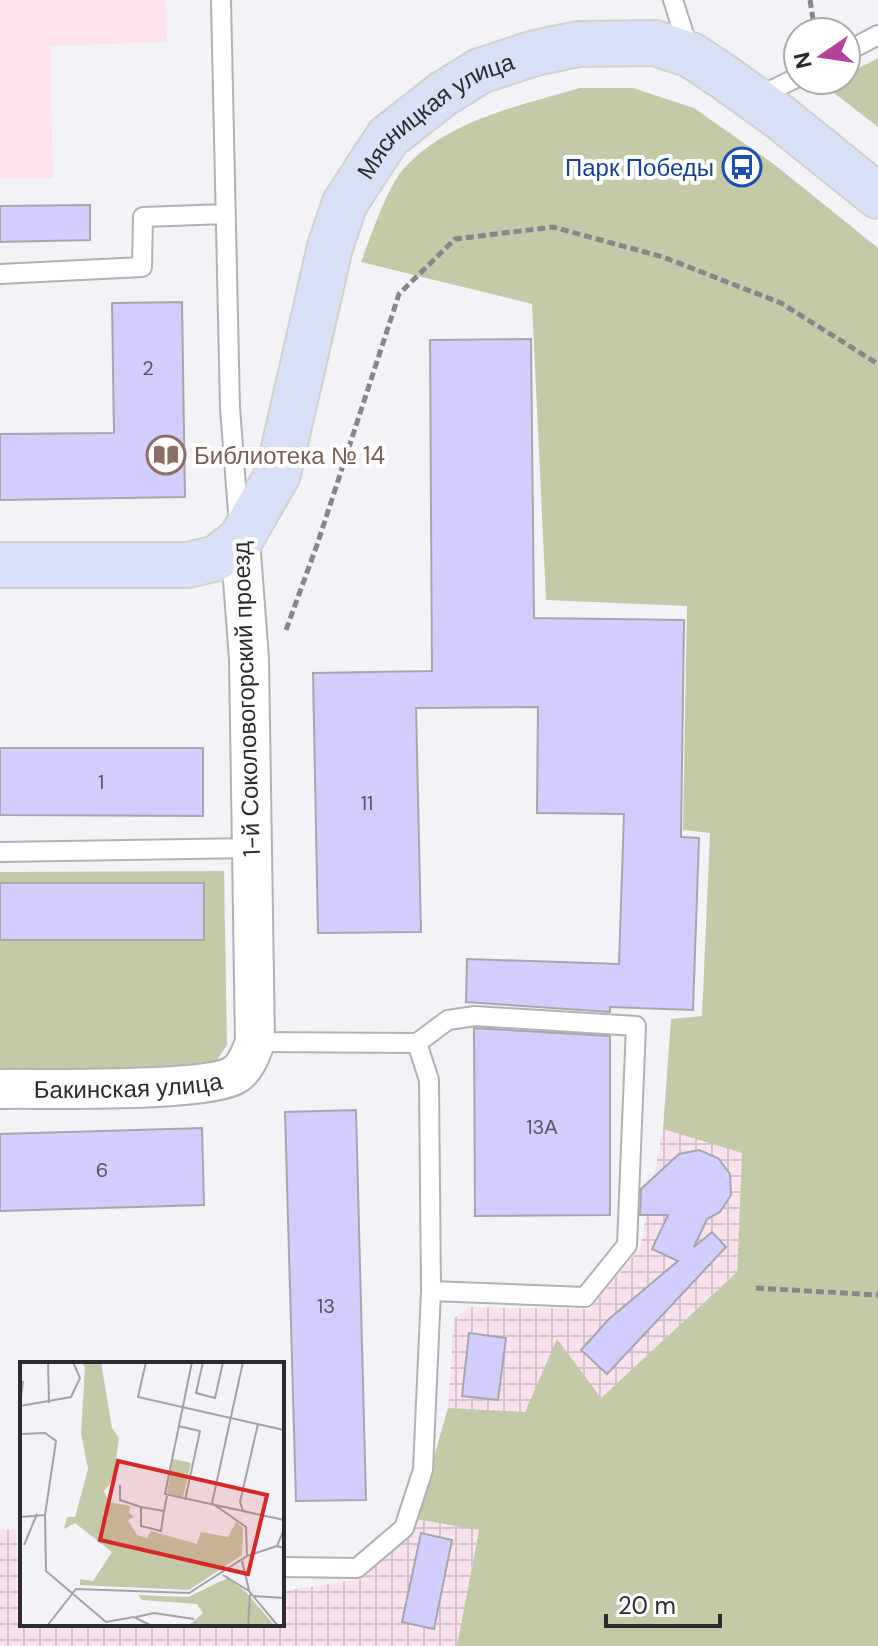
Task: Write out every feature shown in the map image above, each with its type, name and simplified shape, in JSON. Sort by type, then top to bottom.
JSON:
[{"type":"main road","name":"Мясницкая улица","points":[[228,549],[278,474],[330,247],[345,203],[388,137],[443,94],[480,71],[535,53],[578,44],[655,43],[691,55],[878,196]]},
{"type":"main road","points":[[0,565],[188,565],[228,549]]},
{"type":"street","name":"1-й Соколовогорский проезд","points":[[228,549],[249,659],[251,1051]]},
{"type":"street","name":"Бакинская улица","points":[[0,1089],[200,1085],[236,1074],[251,1051]]},
{"type":"lane","name":"1-й Соколовогорский проезд","points":[[221,0],[230,408],[228,549]]},
{"type":"lane","points":[[673,0],[691,55]]},
{"type":"lane","points":[[753,99],[782,85]]},
{"type":"lane","points":[[0,274],[142,267],[143,217],[225,214]]},
{"type":"lane","points":[[0,852],[252,848]]},
{"type":"lane","points":[[251,1051],[417,1043],[448,1020],[475,1016],[636,1026],[627,1245],[585,1297],[431,1291]]},
{"type":"lane","points":[[284,1567],[357,1568],[404,1528],[423,1470],[431,1291],[429,1080],[417,1043]]},
{"type":"path","points":[[249,659],[284,637],[399,294],[455,239],[553,227],[663,257],[781,303],[878,364]]},
{"type":"path","points":[[756,1288],[878,1295]]},
{"type":"shaded area","points":[[0,0],[166,0],[167,42],[50,46],[53,178],[0,178]]},
{"type":"shaded area","points":[[663,1129],[742,1152],[737,1272],[600,1399],[557,1340],[526,1413],[448,1408],[454,1318],[470,1307],[590,1309],[640,1248]]},
{"type":"shaded area","points":[[416,1519],[479,1529],[457,1646],[0,1646],[0,1529],[17,1530],[20,1626],[284,1626],[284,1591],[362,1579],[406,1539]]},
{"type":"green space","points":[[878,58],[878,127],[838,96],[862,96],[862,66]]},
{"type":"green space","points":[[580,88],[633,88],[694,108],[775,165],[878,248],[878,1646],[457,1646],[479,1530],[416,1519],[448,1408],[525,1412],[557,1339],[601,1398],[737,1272],[742,1153],[663,1129],[671,1019],[702,1016],[710,833],[683,830],[687,606],[546,600],[532,304],[361,262],[380,211],[399,174],[424,150],[465,125],[487,116]]},
{"type":"green space","points":[[224,871],[227,1045],[217,1060],[194,1071],[0,1075],[0,872]]},
{"type":"building","points":[[90,205],[90,240],[0,242],[0,206]]},
{"type":"building","points":[[182,302],[185,497],[0,500],[0,434],[114,433],[112,303]]},
{"type":"building","points":[[531,339],[534,618],[684,620],[681,837],[699,838],[693,1010],[610,1007],[610,1012],[466,1002],[467,959],[619,964],[624,814],[537,813],[538,707],[416,708],[421,932],[318,933],[313,673],[432,671],[430,340]]},
{"type":"building","points":[[0,748],[203,748],[203,816],[0,815]]},
{"type":"building","points":[[0,883],[204,883],[204,940],[0,940]]},
{"type":"building","points":[[474,1028],[610,1036],[610,1215],[475,1216]]},
{"type":"building","points":[[356,1110],[366,1500],[296,1501],[285,1112]]},
{"type":"building","points":[[202,1128],[204,1205],[0,1211],[0,1134]]},
{"type":"building","points":[[699,1150],[718,1158],[730,1174],[731,1195],[720,1212],[707,1219],[694,1247],[712,1232],[726,1247],[607,1374],[581,1350],[609,1319],[678,1261],[652,1249],[668,1215],[640,1215],[641,1189],[679,1154]]},
{"type":"building","points":[[469,1333],[506,1338],[498,1400],[462,1396]]},
{"type":"building","points":[[421,1533],[452,1540],[434,1629],[402,1622]]},
{"type":"place","name":"Парк Победы","points":[[742,167]]},
{"type":"place","name":"Библиотека № 14","points":[[166,455]]}]
